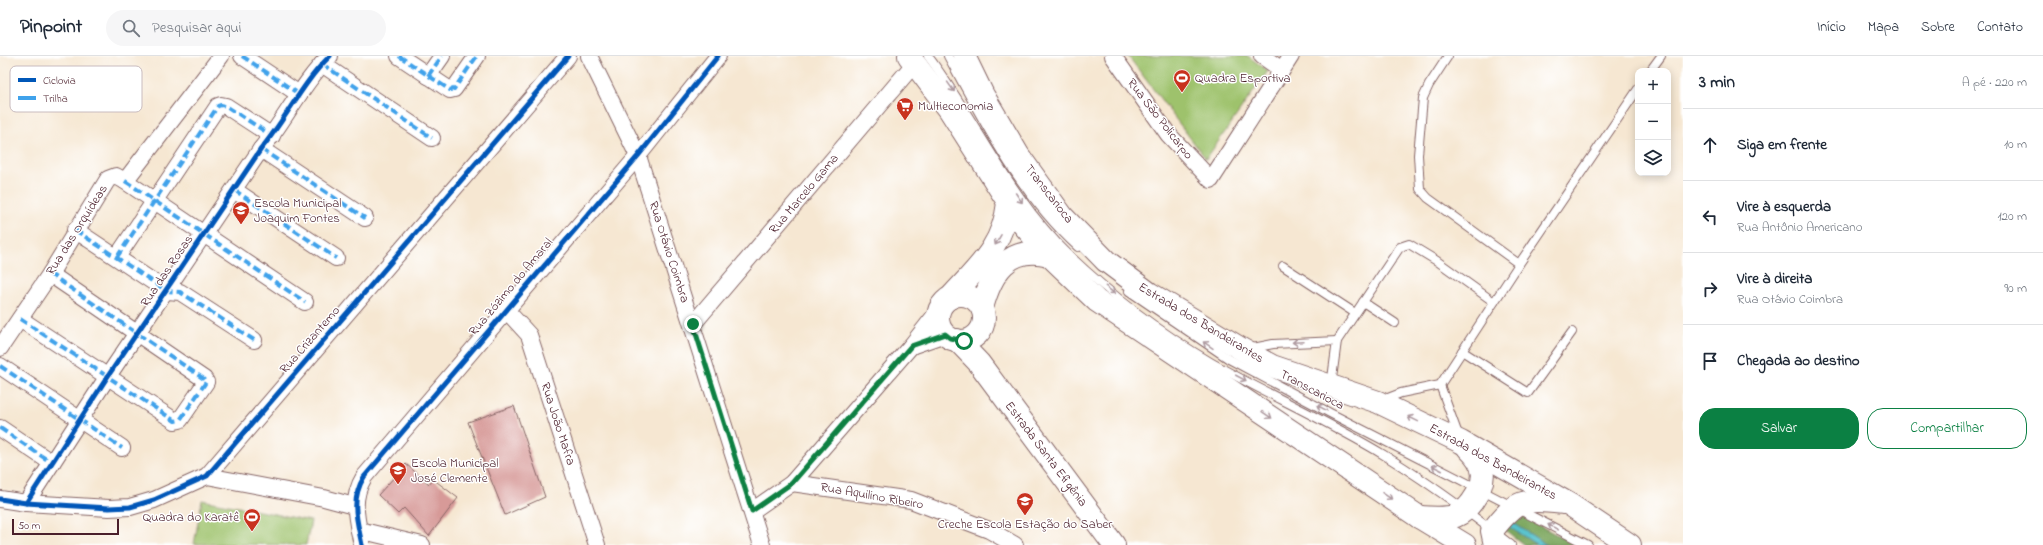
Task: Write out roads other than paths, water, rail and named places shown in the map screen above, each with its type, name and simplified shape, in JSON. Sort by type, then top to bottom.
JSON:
[{"type":"main road","name":"Estrada dos Bandeirantes","points":[[964,56],[983,94],[1020,156],[1049,199],[1080,236],[1106,260],[1149,293],[1272,366],[1378,402],[1461,442],[1569,504],[1630,545]]},
{"type":"main road","points":[[917,59],[1008,203],[1049,255],[1097,301],[1419,517],[1465,545]]},
{"type":"main road","points":[[945,304],[964,296],[977,302],[981,318],[971,338],[951,337],[939,322],[945,304],[990,253],[1004,226],[1008,203]]},
{"type":"main road","points":[[979,362],[981,318],[988,285],[1002,266],[1016,256],[1027,252],[1049,255]]},
{"type":"main road","name":"Estrada Santa Efigênia","points":[[951,337],[979,362],[1108,543]]},
{"type":"main road","points":[[1419,517],[1442,518],[1456,516],[1465,512],[1480,490],[1484,475],[1482,466],[1478,457],[1461,442]]},
{"type":"main road","points":[[1494,538],[1513,507],[1527,501],[1569,504]]},
{"type":"street","name":"Rua das Orquídeas","points":[[0,348],[50,274],[75,230],[108,179],[116,176],[124,181],[220,56]]},
{"type":"street","points":[[242,56],[299,94]]},
{"type":"street","points":[[399,56],[445,88],[454,89],[477,56]]},
{"type":"street","points":[[428,76],[442,56]]},
{"type":"street","name":"Rua Crizantemo","points":[[0,499],[109,508],[130,507],[154,500],[207,476],[568,56]]},
{"type":"street","name":"Rua Otávio Coimbra","points":[[589,56],[638,156],[693,324],[762,545]]},
{"type":"street","name":"Rua Zózimo do Amaral","points":[[360,538],[354,506],[355,495],[364,477],[638,156],[718,56]]},
{"type":"street","name":"Rua São Policarpo","points":[[1113,56],[1168,134],[1211,180],[1282,70]]},
{"type":"street","points":[[1262,56],[1282,70],[1291,56]]},
{"type":"street","name":"Rua Marcelo Gama","points":[[693,324],[917,59]]},
{"type":"street","points":[[326,60],[432,138]]},
{"type":"street","name":"Rua das Rosas","points":[[26,502],[108,376],[167,291],[261,149],[272,136],[299,94],[326,60]]},
{"type":"street","points":[[117,258],[214,110],[220,105],[226,106],[272,136]]},
{"type":"street","points":[[261,149],[364,218]]},
{"type":"street","points":[[124,181],[305,302]]},
{"type":"street","points":[[234,190],[336,258]]},
{"type":"street","points":[[75,230],[167,291],[180,292],[254,340]]},
{"type":"street","points":[[20,319],[108,376],[175,422],[180,420],[204,385],[205,380],[50,274]]},
{"type":"street","points":[[752,511],[792,483],[911,346],[945,304]]},
{"type":"street","name":"Rua João Mafra","points":[[506,310],[529,335],[597,545]]},
{"type":"street","points":[[911,346],[951,337]]},
{"type":"street","points":[[0,366],[122,448]]},
{"type":"street","points":[[0,428],[52,463]]},
{"type":"street","points":[[207,476],[324,498],[354,506]]},
{"type":"street","name":"Rua Aquilino Ribeiro","points":[[792,483],[911,500],[937,508],[989,530],[1015,545]]},
{"type":"street","points":[[360,538],[422,545]]},
{"type":"lane","name":"Transcarioca","points":[[948,56],[977,110],[1032,196],[1054,224],[1082,251]]},
{"type":"lane","points":[[1448,56],[1422,98],[1418,155],[1420,189],[1428,198],[1519,264]]},
{"type":"lane","points":[[1652,68],[1661,56]]},
{"type":"lane","name":"Transcarioca","points":[[917,59],[951,87],[1026,208],[1069,255],[1100,282],[1163,330],[1212,362],[1383,455],[1439,492],[1465,512],[1494,538],[1511,545]]},
{"type":"lane","points":[[1378,402],[1401,394],[1440,385],[1519,264],[1635,93]]},
{"type":"lane","points":[[1331,386],[1336,341],[1400,247],[1405,244],[1409,244],[1437,261],[1494,302]]},
{"type":"lane","points":[[1283,266],[1355,313]]},
{"type":"lane","name":"Transcarioca","points":[[1122,285],[1139,299],[1229,359],[1588,545]]},
{"type":"lane","points":[[1363,302],[1395,323]]},
{"type":"lane","points":[[1462,351],[1528,393],[1572,332]]},
{"type":"lane","points":[[1243,350],[1273,344],[1336,341]]},
{"type":"lane","points":[[1440,385],[1461,442]]},
{"type":"water","points":[[1512,522],[1547,545],[1537,545],[1509,527]]},
{"type":"place","name":"Quadra Esportiva","points":[[1182,93]]},
{"type":"place","name":"Multieconomia","points":[[905,121]]},
{"type":"place","name":"Escola Municipal Joaquim Fontes","points":[[241,225]]},
{"type":"place","name":"Escola Municipal José Clemente","points":[[398,485]]},
{"type":"place","name":"Creche Escola Estação do Saber","points":[[1025,516]]},
{"type":"place","name":"Quadra do Karatê","points":[[252,532]]}]
